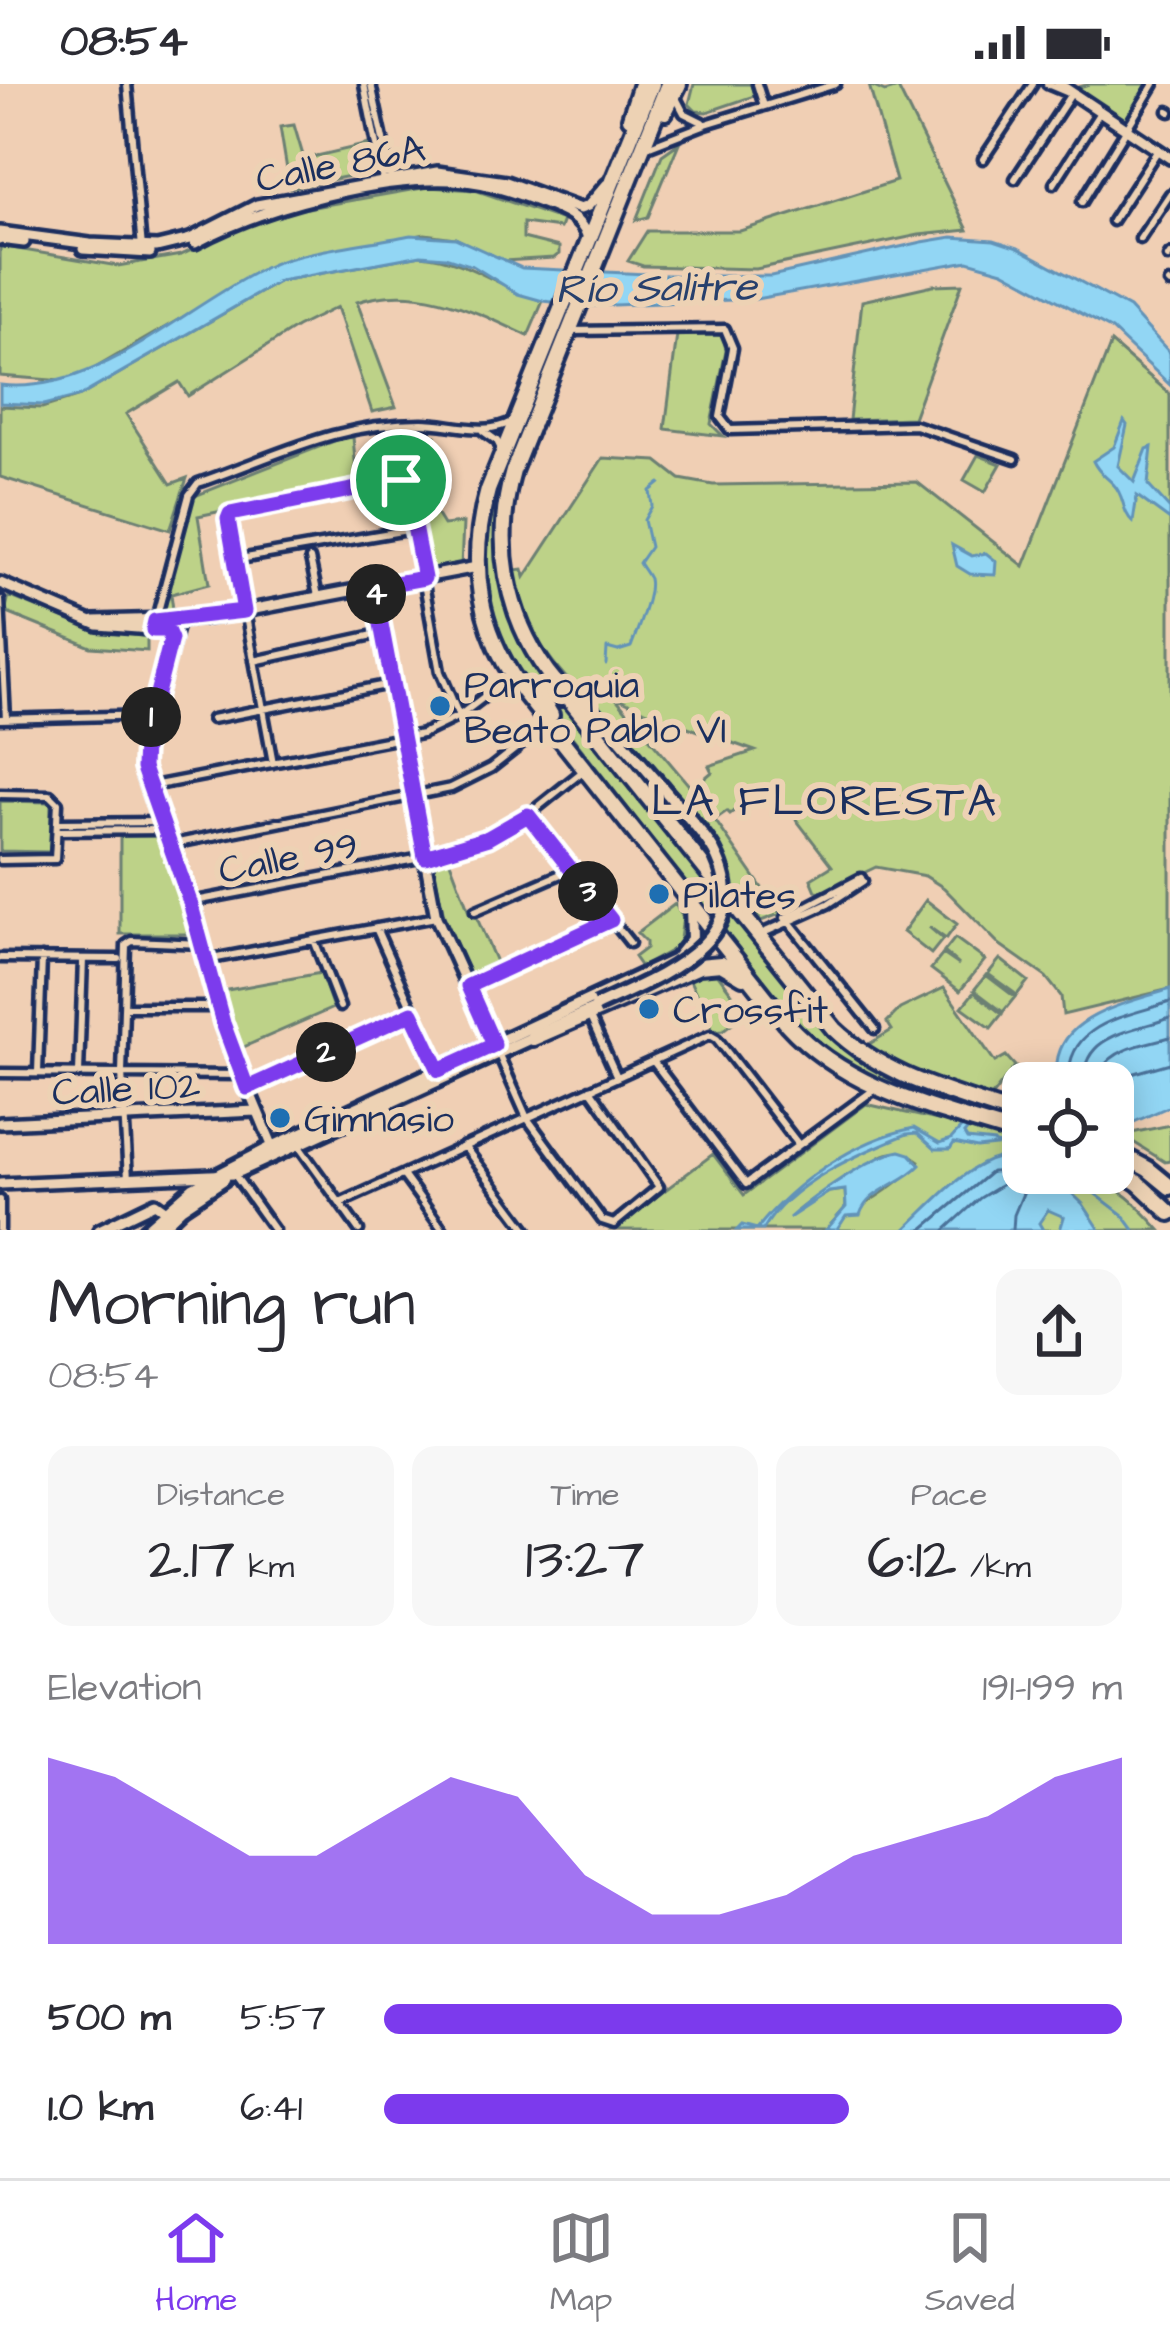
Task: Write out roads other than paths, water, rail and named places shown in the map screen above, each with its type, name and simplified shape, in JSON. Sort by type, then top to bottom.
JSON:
[{"type":"highway","points":[[622,152],[638,84]]},
{"type":"highway","points":[[652,84],[482,512],[477,567],[488,632],[511,676],[812,1049],[868,1089],[1002,1130]]},
{"type":"highway","points":[[674,88],[638,164],[513,471],[504,514],[511,602],[524,636],[548,673],[834,1029],[894,1072],[1002,1111]]},
{"type":"highway","points":[[638,164],[674,88]]},
{"type":"highway","points":[[585,769],[543,703],[543,691],[554,690],[592,729]]},
{"type":"highway","points":[[533,1038],[710,963],[728,966],[764,994]]},
{"type":"highway","points":[[1134,1161],[1166,1179]]},
{"type":"highway","points":[[1134,1180],[1170,1214]]},
{"type":"main road","points":[[548,673],[609,726],[661,786],[713,849],[723,883],[721,911],[712,934],[695,956],[593,1010]]},
{"type":"main road","points":[[158,1230],[169,1212],[274,1150],[298,1144],[679,958],[692,939],[691,904]]},
{"type":"main road","points":[[145,1230],[218,1175],[439,1070],[533,1038]]},
{"type":"street","points":[[127,84],[142,251]]},
{"type":"street","points":[[368,84],[388,182]]},
{"type":"street","points":[[757,84],[764,106]]},
{"type":"street","points":[[646,147],[836,84]]},
{"type":"street","points":[[983,159],[1034,84]]},
{"type":"street","points":[[1048,84],[1071,94]]},
{"type":"street","points":[[1059,84],[1170,158]]},
{"type":"street","points":[[1082,202],[1154,84]]},
{"type":"street","points":[[674,88],[684,113],[706,124]]},
{"type":"street","points":[[1015,179],[1071,94]]},
{"type":"street","points":[[1054,184],[1100,112]]},
{"type":"street","points":[[1112,221],[1158,150]]},
{"type":"street","name":"Calle 86A","points":[[0,236],[142,251],[190,238],[256,205],[388,182],[464,173],[506,182],[580,209],[610,181]]},
{"type":"street","name":"Calle 86A","points":[[388,182],[455,180],[507,190],[574,218],[588,238]]},
{"type":"street","points":[[1140,239],[1170,194]]},
{"type":"street","points":[[572,324],[719,328],[729,333],[733,348],[720,415],[722,423],[736,430],[915,425],[1015,459]]},
{"type":"street","points":[[154,625],[197,483],[343,429],[426,423],[480,429],[516,419]]},
{"type":"street","points":[[480,429],[496,441],[502,453]]},
{"type":"street","points":[[273,763],[234,560],[230,514],[403,481],[440,672],[459,716]]},
{"type":"street","points":[[234,560],[412,529]]},
{"type":"street","points":[[310,559],[318,597]]},
{"type":"street","points":[[0,583],[94,621],[154,625],[477,567]]},
{"type":"street","points":[[374,587],[436,917],[527,1118],[608,1224],[659,1187],[590,1089]]},
{"type":"street","points":[[0,600],[3,719],[152,715]]},
{"type":"street","points":[[178,621],[142,759],[146,787],[190,902],[218,1007],[274,1150]]},
{"type":"street","points":[[154,625],[167,630],[171,639]]},
{"type":"street","points":[[254,662],[383,633]]},
{"type":"street","points":[[146,787],[441,727],[511,676]]},
{"type":"street","points":[[212,719],[392,684]]},
{"type":"street","points":[[168,844],[416,798],[471,779],[548,723]]},
{"type":"street","name":"Calle 99","points":[[190,902],[425,857],[488,838],[528,815],[585,769]]},
{"type":"street","points":[[0,794],[55,798],[58,827],[55,860],[0,860]]},
{"type":"street","points":[[528,815],[630,944]]},
{"type":"street","points":[[58,827],[161,826]]},
{"type":"street","points":[[476,911],[570,870]]},
{"type":"street","points":[[758,935],[862,879]]},
{"type":"street","points":[[206,960],[436,917]]},
{"type":"street","points":[[468,986],[611,920]]},
{"type":"street","points":[[784,921],[875,1029]]},
{"type":"street","points":[[376,928],[439,1070]]},
{"type":"street","points":[[314,940],[340,1007]]},
{"type":"street","points":[[128,1179],[122,1073],[127,943],[202,944]]},
{"type":"street","points":[[0,958],[118,959]]},
{"type":"street","points":[[38,1072],[42,958]]},
{"type":"street","points":[[79,1073],[82,959]]},
{"type":"street","points":[[124,1007],[218,1007]]},
{"type":"street","points":[[593,1010],[617,1077]]},
{"type":"street","points":[[247,1088],[412,1013]]},
{"type":"street","points":[[340,1204],[714,1036],[799,1144]]},
{"type":"street","points":[[653,1061],[746,1184],[868,1089]]},
{"type":"street","points":[[0,1072],[242,1075]]},
{"type":"street","name":"Calle 102","points":[[0,1123],[256,1111]]},
{"type":"street","points":[[298,1144],[359,1230]]},
{"type":"street","points":[[464,1146],[527,1230]]},
{"type":"street","points":[[0,1184],[234,1174],[273,1230]]},
{"type":"street","points":[[403,1174],[443,1230]]},
{"type":"street","points":[[0,1201],[0,1230]]},
{"type":"street","points":[[99,1230],[155,1203],[169,1212]]},
{"type":"water","name":"Río Salitre","points":[[411,235],[455,238],[522,268],[689,276],[771,276],[952,237],[994,240],[1018,248],[1129,308],[1170,353],[1170,385],[1112,330],[1003,271],[968,261],[756,299],[590,306],[518,294],[473,266],[421,255],[280,281],[80,396],[44,405],[0,403],[0,385],[36,385],[105,363],[280,261]]},
{"type":"water","points":[[1124,421],[1118,466],[1134,482],[1152,447],[1148,485],[1170,509],[1170,520],[1137,496],[1133,522],[1117,489],[1093,461],[1114,447]]},
{"type":"water","points":[[952,545],[972,556],[986,553],[996,561],[995,575],[970,574],[957,566]]},
{"type":"water","points":[[1170,989],[1170,1106],[1134,1122],[1134,1062],[1057,1062],[1076,1028],[1111,1008]]},
{"type":"water","points":[[963,1126],[969,1128],[964,1134],[967,1139],[996,1146],[954,1143],[950,1149],[935,1149],[917,1133],[907,1134],[807,1184],[763,1230],[737,1230],[742,1225],[757,1229],[807,1180],[869,1142],[914,1128],[940,1143]]},
{"type":"water","points":[[900,1151],[920,1165],[870,1199],[860,1215],[846,1216],[837,1230],[826,1230],[846,1207],[845,1190],[829,1192],[789,1218],[858,1169]]},
{"type":"water","points":[[1002,1157],[1002,1194],[1073,1194],[1100,1230],[1060,1230],[1064,1217],[1048,1210],[1039,1223],[1043,1230],[904,1230],[961,1177]]},
{"type":"waterway","points":[[606,664],[607,648],[631,647],[646,603],[649,579],[639,563],[650,547],[644,520],[652,506],[650,491],[660,483]]},
{"type":"waterway","points":[[996,1144],[1002,1146]]},
{"type":"waterway","points":[[1096,1194],[1134,1230]]},
{"type":"place","name":"Parroquia Beato Pablo VI","points":[[440,706]]},
{"type":"place","name":"Pilates","points":[[659,894]]},
{"type":"place","name":"Crossfit","points":[[649,1009]]},
{"type":"place","name":"Gimnasio","points":[[280,1118]]},
{"type":"district","name":"LA FLORESTA","points":[[825,799]]}]
